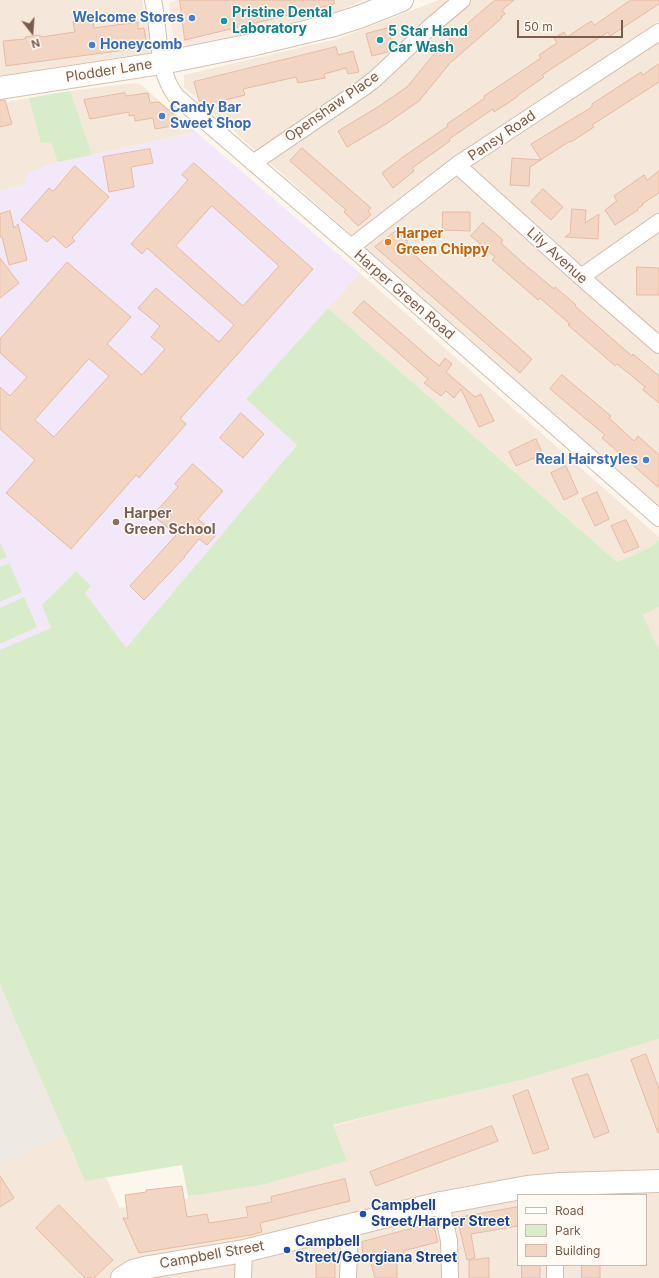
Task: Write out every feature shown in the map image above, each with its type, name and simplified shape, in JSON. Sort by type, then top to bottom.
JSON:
[{"type":"street","name":"Harper Green Road","points":[[153,0],[162,63],[168,84],[176,96],[351,247],[659,518]]},
{"type":"street","name":"Plodder Lane","points":[[0,88],[162,63],[251,45],[359,17],[402,0]]},
{"type":"street","name":"Openshaw Place","points":[[253,163],[364,88],[430,27],[462,0]]},
{"type":"street","name":"Pansy Road","points":[[351,247],[457,165],[659,32]]},
{"type":"street","name":"Lily Avenue","points":[[457,165],[659,345]]},
{"type":"street","points":[[581,277],[659,222]]},
{"type":"street","name":"Campbell Street","points":[[133,1275],[244,1251],[441,1203],[527,1187],[548,1190],[659,1181]]},
{"type":"street","points":[[441,1203],[449,1241],[450,1278]]},
{"type":"street","points":[[348,1278],[350,1226]]},
{"type":"street","points":[[243,1278],[244,1251]]},
{"type":"street","points":[[555,1266],[555,1278]]},
{"type":"shaded area","points":[[0,0],[142,0],[152,52],[0,76]]},
{"type":"shaded area","points":[[177,0],[236,0],[244,34],[184,45],[174,37],[172,31],[169,3]]},
{"type":"shaded area","points":[[236,0],[364,0],[338,11],[244,34]]},
{"type":"shaded area","points":[[439,0],[659,0],[659,508],[184,87],[184,75],[337,39]]},
{"type":"shaded area","points":[[135,83],[141,85],[196,132],[47,165],[26,184],[0,191],[0,103],[70,91]]},
{"type":"shaded area","name":"Harper Green School","points":[[196,132],[360,273],[246,399],[297,445],[126,648],[0,785],[0,191],[25,184],[27,174],[47,165]]},
{"type":"shaded area","points":[[360,273],[659,537],[659,539],[651,547],[617,562],[328,308]]},
{"type":"shaded area","points":[[659,607],[659,650],[643,615]]},
{"type":"shaded area","points":[[0,985],[65,1135],[0,1164]]},
{"type":"shaded area","points":[[659,1039],[659,1278],[0,1278],[0,1164],[65,1135],[85,1181],[106,1177],[120,1208],[188,1199],[188,1196],[347,1161],[333,1126],[404,1107],[522,1080]]},
{"type":"green space","points":[[70,91],[92,155],[58,162],[51,142],[41,143],[29,98]]},
{"type":"green space","points":[[328,308],[617,562],[651,547],[659,539],[659,607],[643,615],[659,650],[659,1039],[522,1080],[333,1125],[347,1161],[261,1185],[188,1196],[182,1165],[85,1181],[0,985],[0,650],[51,628],[42,605],[76,571],[91,586],[85,593],[126,648],[297,445],[246,399]]},
{"type":"green space","points":[[0,542],[7,557],[0,560]]},
{"type":"green space","points":[[9,563],[22,592],[0,602],[0,567]]},
{"type":"green space","points":[[24,597],[37,627],[0,644],[0,608]]},
{"type":"building","points":[[180,0],[334,0],[334,4],[185,40]]},
{"type":"building","points":[[495,0],[514,0],[502,10],[505,14],[501,17],[502,18],[450,63],[419,101],[386,124],[347,147],[338,131],[407,87],[439,48]]},
{"type":"building","points":[[631,0],[659,0],[659,4],[610,36],[608,32],[542,75],[544,77],[517,97],[494,112],[493,109],[449,139],[450,141],[412,168],[414,171],[393,188],[382,173],[448,126],[447,124],[485,98],[484,96],[541,58],[539,55],[557,43],[554,38],[564,32],[567,37],[591,21],[594,25]]},
{"type":"building","points":[[93,20],[94,28],[138,22],[138,29],[144,28],[147,47],[6,66],[3,41],[25,39],[25,37],[40,35],[41,37],[75,32],[73,22]]},
{"type":"building","name":"5 Star Hand Car Wash","points":[[388,28],[393,48],[391,51],[372,56],[366,34]]},
{"type":"building","points":[[336,47],[338,55],[353,51],[359,72],[348,74],[346,68],[324,74],[325,78],[298,83],[296,77],[243,89],[245,95],[205,105],[204,100],[199,101],[194,82]]},
{"type":"building","points":[[659,64],[659,82],[592,125],[594,127],[541,160],[531,144],[592,107],[592,104],[641,72],[642,75]]},
{"type":"building","points":[[125,93],[126,96],[148,93],[150,103],[159,102],[185,124],[155,129],[153,118],[135,121],[134,115],[129,116],[129,112],[90,119],[84,100]]},
{"type":"building","points":[[0,100],[5,100],[12,124],[0,127]]},
{"type":"building","points":[[302,148],[371,208],[368,211],[371,215],[358,226],[344,212],[346,210],[290,161]]},
{"type":"building","points":[[150,149],[153,163],[131,167],[134,187],[109,192],[103,157]]},
{"type":"building","points":[[512,158],[541,160],[530,167],[529,186],[510,185]]},
{"type":"building","points":[[194,163],[313,269],[180,419],[186,424],[139,478],[136,475],[71,549],[6,493],[35,460],[0,429],[0,387],[10,396],[27,377],[0,353],[0,339],[67,262],[131,317],[107,344],[142,375],[165,349],[151,337],[160,326],[138,308],[156,288],[219,342],[234,325],[147,248],[142,254],[131,244],[188,180],[182,175]],"holes":[[[212,206],[279,266],[243,306],[176,246]],[[89,359],[109,376],[54,437],[35,420]]]},
{"type":"building","points":[[75,166],[109,197],[72,238],[75,241],[66,248],[53,236],[47,242],[21,220],[49,188],[53,191]]},
{"type":"building","points":[[659,171],[659,193],[642,204],[643,205],[637,209],[638,210],[615,225],[605,210],[617,201],[614,196],[644,175],[647,180]]},
{"type":"building","points":[[543,189],[563,207],[551,220],[531,202]]},
{"type":"building","points":[[572,209],[586,210],[585,223],[599,214],[598,239],[565,237],[570,233]]},
{"type":"building","points":[[10,211],[14,228],[18,224],[27,260],[9,265],[2,237],[0,237],[0,214]]},
{"type":"building","points":[[443,212],[470,212],[470,231],[443,230]]},
{"type":"building","points":[[483,223],[503,240],[501,243],[524,264],[554,289],[555,287],[632,356],[633,354],[659,376],[659,403],[643,390],[645,387],[617,364],[615,366],[540,298],[538,300],[492,260],[495,257],[471,236]]},
{"type":"building","points":[[396,231],[408,241],[404,246],[532,359],[520,373],[375,247]]},
{"type":"building","points":[[0,258],[19,283],[0,298]]},
{"type":"building","points":[[637,267],[659,268],[659,295],[637,295]]},
{"type":"building","points":[[364,301],[439,366],[445,358],[452,364],[446,372],[475,397],[481,394],[494,421],[479,427],[461,389],[454,398],[446,391],[441,396],[424,383],[428,379],[353,313]]},
{"type":"building","points":[[562,375],[611,416],[609,418],[634,441],[638,436],[659,455],[659,488],[602,438],[605,435],[550,389]]},
{"type":"building","points":[[241,413],[264,434],[243,458],[220,438]]},
{"type":"building","points":[[536,439],[543,454],[516,466],[509,452]]},
{"type":"building","points":[[193,464],[223,491],[198,519],[216,535],[207,545],[199,539],[185,557],[144,600],[130,586],[176,535],[153,515],[178,487],[175,484]]},
{"type":"building","points":[[566,466],[578,493],[564,500],[551,473]]},
{"type":"building","points":[[597,492],[609,519],[595,526],[582,499]]},
{"type":"building","points":[[626,520],[639,547],[624,553],[611,526]]},
{"type":"building","points":[[646,1054],[659,1089],[659,1133],[631,1060]]},
{"type":"building","points":[[588,1074],[609,1132],[594,1138],[572,1079]]},
{"type":"building","points":[[528,1090],[549,1149],[533,1154],[513,1096]]},
{"type":"building","points":[[492,1126],[498,1141],[376,1186],[370,1172]]},
{"type":"building","points":[[0,1176],[14,1198],[0,1207]]},
{"type":"building","points":[[345,1179],[350,1201],[260,1223],[262,1232],[251,1235],[139,1253],[123,1218],[128,1218],[125,1195],[146,1192],[146,1190],[182,1186],[187,1217],[207,1214],[209,1223],[248,1217],[246,1207],[272,1202],[271,1197]]},
{"type":"building","points":[[59,1205],[113,1260],[94,1278],[85,1278],[36,1228]]},
{"type":"building","points":[[517,1207],[517,1226],[471,1234],[475,1258],[467,1260],[457,1218]]},
{"type":"building","points":[[433,1223],[438,1242],[403,1251],[405,1256],[397,1259],[397,1278],[375,1278],[370,1260],[363,1261],[362,1242]]},
{"type":"building","points":[[335,1252],[335,1278],[316,1278],[316,1257]]},
{"type":"building","points":[[489,1258],[489,1278],[469,1278],[469,1261]]},
{"type":"building","points":[[522,1266],[540,1266],[540,1278],[522,1278]]},
{"type":"building","points":[[582,1266],[600,1266],[600,1278],[582,1278]]},
{"type":"place","name":"Welcome Stores","points":[[192,18]]},
{"type":"place","name":"Pristine Dental Laboratory","points":[[224,21]]},
{"type":"place","name":"5 Star Hand Car Wash","points":[[380,40]]},
{"type":"place","name":"Honeycomb","points":[[92,45]]},
{"type":"place","name":"Candy Bar Sweet Shop","points":[[162,116]]},
{"type":"place","name":"Harper Green Chippy","points":[[388,242]]},
{"type":"place","name":"Real Hairstyles","points":[[646,460]]},
{"type":"place","name":"Harper Green School","points":[[116,522]]},
{"type":"place","name":"Campbell Street/Harper Street","points":[[363,1214]]},
{"type":"place","name":"Campbell Street/Georgiana Street","points":[[287,1250]]}]
